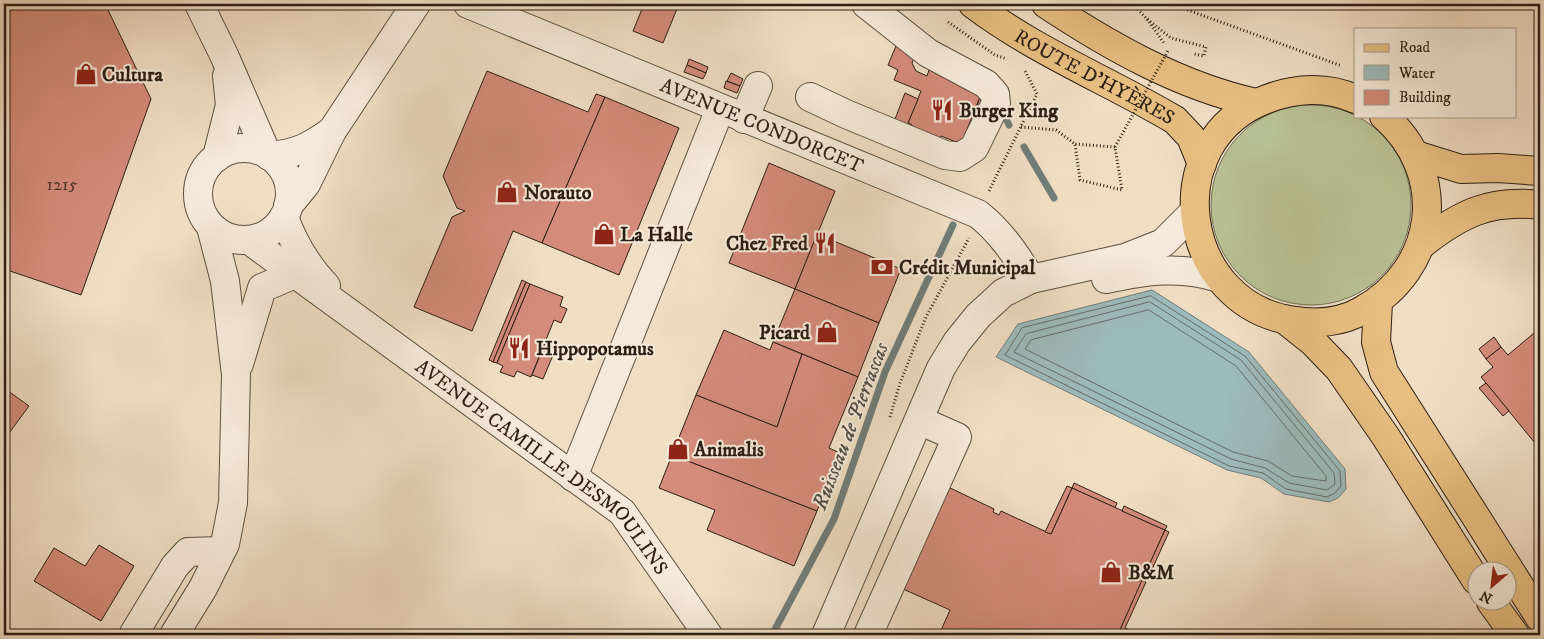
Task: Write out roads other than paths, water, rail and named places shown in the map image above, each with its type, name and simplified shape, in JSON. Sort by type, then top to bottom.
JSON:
[{"type":"main road","name":"ROUTE D'HYÈRES","points":[[973,4],[992,18],[1048,51],[1175,120],[1191,137],[1202,164]]},
{"type":"main road","name":"ROUTE D'HYÈRES","points":[[1046,4],[1141,61],[1227,96],[1256,103]]},
{"type":"main road","points":[[1354,99],[1316,89],[1285,92],[1256,103],[1223,128],[1211,145],[1202,164],[1195,188],[1194,212],[1198,236],[1206,258],[1219,278],[1238,297],[1260,311],[1284,319],[1309,323],[1333,320],[1356,313],[1378,302],[1396,286],[1411,266],[1422,244],[1427,214],[1425,184],[1416,155],[1399,129],[1386,118]]},
{"type":"main road","points":[[1416,155],[1461,169],[1498,168],[1540,171]]},
{"type":"main road","points":[[1422,244],[1447,224],[1469,212],[1496,205],[1525,203],[1540,205]]},
{"type":"main road","points":[[1378,302],[1376,342],[1384,372],[1540,618]]},
{"type":"main road","points":[[1284,319],[1313,342],[1339,369],[1386,437],[1466,564]]},
{"type":"main road","points":[[1487,612],[1490,635]]},
{"type":"main road","points":[[1498,612],[1514,635]]},
{"type":"street","points":[[199,4],[224,55],[268,155]]},
{"type":"street","points":[[286,211],[290,191],[287,178],[279,165],[268,155],[254,149],[241,148],[228,151],[217,157],[206,168],[199,182],[198,198],[202,214],[211,227],[222,235],[235,239],[249,240],[269,232],[286,211],[306,184],[332,131],[416,4]]},
{"type":"street","name":"AVENUE CONDORCET","points":[[468,4],[978,214],[1011,246],[1031,279]]},
{"type":"street","points":[[810,97],[945,155],[960,157],[974,148],[996,103],[995,94],[986,84],[928,53],[866,4]]},
{"type":"street","points":[[217,157],[230,106],[224,55]]},
{"type":"street","points":[[573,477],[732,114],[758,86]]},
{"type":"street","points":[[268,155],[288,155],[308,148],[332,131]]},
{"type":"street","name":"AVENUE CAMILLE DESMOULINS","points":[[286,211],[291,236],[314,274],[356,318]]},
{"type":"street","points":[[826,635],[941,368],[956,342],[978,316],[1003,292],[1031,279],[1125,258],[1163,243],[1194,212]]},
{"type":"street","points":[[174,635],[203,588],[225,544],[233,503],[236,375],[225,280],[211,227]]},
{"type":"street","name":"AVENUE CAMILLE DESMOULINS","points":[[249,240],[622,512],[708,635]]},
{"type":"street","points":[[841,635],[932,426],[956,374],[975,342],[1022,302],[1052,290],[1152,270],[1186,270],[1219,278]]},
{"type":"street","points":[[236,375],[262,288],[295,274]]},
{"type":"street","points":[[868,635],[957,438],[932,426]]},
{"type":"street","points":[[133,635],[175,566],[188,552],[221,551]]},
{"type":"water","points":[[1152,290],[1249,352],[1345,469],[1346,489],[1338,498],[1329,502],[1284,494],[1261,478],[1227,470],[996,357],[1018,324]]},
{"type":"waterway","name":"Ruisseau de Pierrascas","points":[[1006,119],[1009,125]]},
{"type":"waterway","points":[[1024,147],[1054,198]]},
{"type":"waterway","name":"Ruisseau de Pierrascas","points":[[772,635],[834,519],[885,372],[953,225]]},
{"type":"place","name":"Cultura","points":[[86,74]]},
{"type":"place","name":"Burger King","points":[[942,110]]},
{"type":"place","name":"Norauto","points":[[507,192]]},
{"type":"place","name":"La Halle","points":[[604,234]]},
{"type":"place","name":"Chez Fred","points":[[825,243]]},
{"type":"place","name":"Crédit Municipal","points":[[882,267]]},
{"type":"place","name":"Picard","points":[[827,332]]},
{"type":"place","name":"Hippopotamus","points":[[519,348]]},
{"type":"place","name":"Animalis","points":[[678,449]]},
{"type":"place","name":"B&M","points":[[1111,572]]}]
